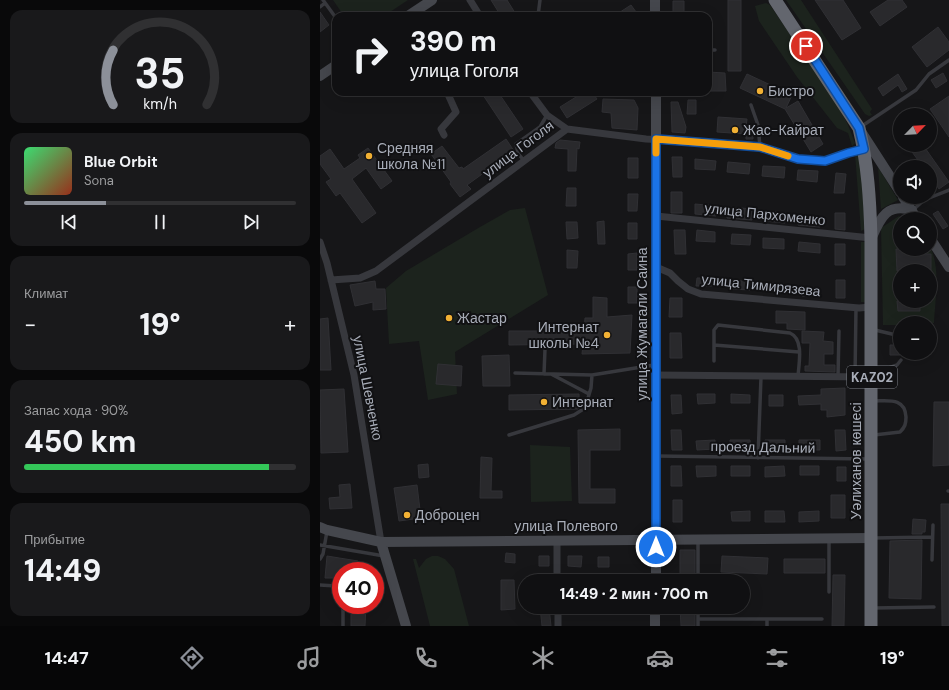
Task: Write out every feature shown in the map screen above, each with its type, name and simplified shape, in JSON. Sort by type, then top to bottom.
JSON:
[{"type":"highway","name":"Уәлиханов көшесі","points":[[775,0],[859,128],[870,188],[872,329],[871,626]]},
{"type":"street","points":[[414,12],[432,0]]},
{"type":"street","points":[[470,0],[478,12]]},
{"type":"street","points":[[655,0],[655,12]]},
{"type":"street","points":[[320,76],[332,68]]},
{"type":"street","points":[[444,135],[441,129],[456,112],[449,96]]},
{"type":"street","points":[[533,96],[547,115],[567,129]]},
{"type":"street","name":"улица Жумагали Саина","points":[[656,96],[656,574]]},
{"type":"street","name":"Уәлиханов көшесі","points":[[859,128],[893,181]]},
{"type":"street","name":"улица Гоголя","points":[[331,280],[360,278],[372,274],[567,129],[646,139],[760,147],[798,159],[825,161],[864,149]]},
{"type":"street","points":[[871,238],[880,220],[887,212],[900,208],[909,212]]},
{"type":"street","name":"улица Пархоменко","points":[[656,216],[871,238]]},
{"type":"street","name":"улица Шевченко","points":[[320,242],[327,263],[354,375],[381,542]]},
{"type":"street","points":[[937,248],[949,266]]},
{"type":"street","name":"улица Тимирязева","points":[[656,267],[670,273],[688,289],[701,294],[856,308],[871,307]]},
{"type":"street","points":[[655,375],[855,377],[872,375]]},
{"type":"street","name":"улица Полевого","points":[[324,529],[381,542],[872,538]]},
{"type":"street","points":[[557,540],[557,574]]},
{"type":"street","points":[[381,542],[406,626]]},
{"type":"street","points":[[558,614],[558,626]]},
{"type":"street","points":[[655,614],[655,626]]},
{"type":"lane","points":[[538,12],[540,0]]},
{"type":"lane","points":[[320,7],[324,2],[332,13]]},
{"type":"lane","points":[[859,128],[916,90],[929,74],[949,60]]},
{"type":"lane","points":[[751,105],[758,125],[760,147]]},
{"type":"lane","points":[[524,161],[518,153],[516,144],[540,127],[547,115]]},
{"type":"lane","points":[[917,212],[924,200],[949,190]]},
{"type":"lane","points":[[855,377],[856,308]]},
{"type":"lane","points":[[714,361],[714,330],[717,326],[721,325],[790,333],[797,338],[799,352],[798,377]]},
{"type":"lane","points":[[872,329],[893,334]]},
{"type":"lane","points":[[838,377],[839,331]]},
{"type":"lane","points":[[714,345],[799,352]]},
{"type":"lane","points":[[544,374],[545,349]]},
{"type":"lane","points":[[872,375],[897,365],[901,360]]},
{"type":"lane","points":[[515,373],[592,375],[656,365]]},
{"type":"lane","points":[[550,374],[589,394]]},
{"type":"lane","points":[[509,435],[574,415],[585,408],[592,375]]},
{"type":"lane","points":[[758,458],[761,377]]},
{"type":"lane","points":[[871,435],[896,433],[903,429],[906,423],[906,411],[899,402],[872,401]]},
{"type":"lane","name":"проезд Дальний","points":[[656,456],[871,459]]},
{"type":"lane","points":[[932,560],[933,525]]},
{"type":"lane","points":[[320,559],[323,554],[324,529]]},
{"type":"lane","points":[[872,538],[932,537]]},
{"type":"lane","points":[[829,538],[829,592]]},
{"type":"lane","points":[[698,540],[698,574]]},
{"type":"lane","points":[[320,545],[385,556]]},
{"type":"lane","points":[[320,586],[332,586]]},
{"type":"lane","points":[[871,608],[934,607]]},
{"type":"lane","points":[[343,614],[343,626]]},
{"type":"lane","points":[[698,614],[698,626]]},
{"type":"lane","points":[[698,619],[822,619]]},
{"type":"lane","points":[[767,619],[767,626]]},
{"type":"shaded area","points":[[333,0],[408,0],[390,12],[341,12]]},
{"type":"shaded area","points":[[786,0],[801,0],[872,109],[870,112],[872,115],[869,116],[865,114]]},
{"type":"shaded area","points":[[766,3],[770,5],[836,101],[855,143],[852,146],[848,133],[837,128],[797,77],[759,21],[755,6]]},
{"type":"shaded area","points":[[855,154],[859,156],[862,166],[865,229],[861,231]]},
{"type":"shaded area","points":[[878,167],[893,192],[893,203],[881,209]]},
{"type":"shaded area","name":"Жастар","points":[[525,208],[548,295],[455,352],[457,394],[428,400],[419,341],[389,344],[386,288],[406,271],[480,227],[510,210]]},
{"type":"shaded area","points":[[893,220],[893,256],[933,256],[935,264],[893,264],[893,308],[935,308],[934,316],[893,316],[893,325],[883,325],[881,228]]},
{"type":"shaded area","points":[[861,242],[866,242],[865,302],[861,302]]},
{"type":"shaded area","points":[[530,445],[570,447],[572,501],[531,502]]},
{"type":"shaded area","points":[[432,556],[438,556],[445,559],[454,569],[469,626],[430,626],[413,559],[416,559],[419,568],[426,559]]},
{"type":"building","points":[[491,0],[507,0],[514,12],[498,12]]},
{"type":"building","points":[[728,0],[741,0],[741,71],[728,71]]},
{"type":"building","points":[[815,0],[843,0],[861,28],[842,40]]},
{"type":"building","points":[[888,0],[902,0],[907,7],[880,26],[870,12]]},
{"type":"building","points":[[673,1],[684,1],[684,12],[673,12]]},
{"type":"building","points":[[631,5],[636,12],[620,12]]},
{"type":"building","points":[[320,12],[329,25],[320,32]]},
{"type":"building","points":[[938,27],[949,42],[949,50],[927,67],[912,47]]},
{"type":"building","points":[[712,72],[725,73],[726,91],[712,91]]},
{"type":"building","points":[[943,73],[947,81],[936,88],[931,80]]},
{"type":"building","points":[[747,74],[792,95],[786,108],[798,101],[823,144],[811,152],[785,109],[740,88]]},
{"type":"building","points":[[898,74],[907,89],[902,92],[898,85],[883,96],[878,88]]},
{"type":"building","points":[[484,96],[501,96],[523,129],[511,137]]},
{"type":"building","points":[[578,96],[595,96],[597,99],[567,118],[560,107]]},
{"type":"building","points":[[949,96],[949,137],[937,119],[937,108],[931,108]]},
{"type":"building","points":[[603,99],[634,100],[638,108],[637,130],[612,128],[611,113],[602,112]]},
{"type":"building","points":[[688,100],[696,100],[696,114],[687,114]]},
{"type":"building","points":[[671,102],[678,102],[686,127],[685,133],[672,132]]},
{"type":"building","name":"Жас-Кайрат","points":[[718,117],[747,119],[746,127],[753,128],[753,139],[746,139],[746,134],[717,132]]},
{"type":"building","points":[[506,139],[514,151],[467,185],[471,189],[460,197],[431,154],[442,146],[459,168],[462,167],[463,169]]},
{"type":"building","points":[[560,140],[580,142],[579,149],[577,148],[576,171],[568,171],[568,149],[555,148],[556,143]]},
{"type":"building","points":[[368,148],[392,181],[381,189],[366,168],[352,179],[376,213],[362,223],[340,193],[336,196],[326,182],[331,179],[320,164],[320,156],[330,149],[344,169],[360,158],[358,155]]},
{"type":"building","points":[[912,152],[928,152],[934,160],[918,160]]},
{"type":"building","points":[[672,157],[682,157],[682,177],[673,177]]},
{"type":"building","points":[[628,158],[638,158],[638,178],[628,178]]},
{"type":"building","points":[[695,159],[716,161],[715,170],[695,169]]},
{"type":"building","points":[[728,162],[750,164],[749,174],[727,172]]},
{"type":"building","points":[[937,165],[949,182],[939,189],[937,186]]},
{"type":"building","points":[[763,166],[785,167],[784,178],[762,176]]},
{"type":"building","points":[[798,170],[818,171],[817,182],[797,180]]},
{"type":"building","points":[[836,173],[846,174],[844,193],[834,193]]},
{"type":"building","points":[[567,188],[576,188],[576,206],[566,206]]},
{"type":"building","points":[[671,192],[682,192],[682,213],[671,213]]},
{"type":"building","points":[[628,194],[638,194],[637,211],[628,211]]},
{"type":"building","points":[[695,204],[717,206],[716,216],[695,214]]},
{"type":"building","points":[[728,207],[753,209],[752,220],[727,218]]},
{"type":"building","points":[[765,211],[786,213],[785,223],[764,221]]},
{"type":"building","points":[[938,211],[948,226],[943,229],[937,220],[936,212]]},
{"type":"building","points":[[835,213],[845,213],[845,230],[835,229]]},
{"type":"building","points":[[799,215],[820,217],[820,227],[798,225]]},
{"type":"building","points":[[604,221],[605,244],[598,244],[597,222]]},
{"type":"building","points":[[566,222],[577,222],[578,238],[567,239]]},
{"type":"building","points":[[628,223],[637,223],[637,239],[628,239]]},
{"type":"building","points":[[674,230],[685,230],[686,254],[675,254]]},
{"type":"building","points":[[697,230],[715,232],[715,242],[696,241]]},
{"type":"building","points":[[732,234],[751,235],[750,245],[731,244]]},
{"type":"building","points":[[763,238],[784,239],[784,249],[763,248]]},
{"type":"building","points":[[799,242],[820,244],[820,253],[798,251]]},
{"type":"building","points":[[835,244],[845,244],[845,265],[835,265]]},
{"type":"building","points":[[567,250],[578,251],[577,268],[567,268]]},
{"type":"building","points":[[637,253],[637,270],[628,270],[628,254]]},
{"type":"building","points":[[896,256],[931,256],[931,264],[897,264]]},
{"type":"building","points":[[697,278],[716,278],[716,286],[696,286]]},
{"type":"building","points":[[733,280],[751,282],[750,290],[732,289]]},
{"type":"building","points":[[836,280],[845,280],[845,298],[836,298]]},
{"type":"building","points":[[375,281],[376,289],[385,289],[386,309],[373,310],[373,302],[355,306],[350,285]]},
{"type":"building","points":[[765,282],[784,284],[784,292],[764,290]]},
{"type":"building","points":[[628,287],[637,287],[637,303],[628,303]]},
{"type":"building","points":[[802,288],[819,288],[819,296],[802,296]]},
{"type":"building","points":[[593,297],[607,298],[607,317],[632,315],[630,353],[582,354],[583,344],[509,345],[509,331],[584,331],[585,318],[593,318]]},
{"type":"building","points":[[670,298],[682,298],[682,317],[669,317]]},
{"type":"building","points":[[898,308],[920,308],[920,311],[898,311]]},
{"type":"building","points":[[776,311],[805,312],[805,330],[787,329],[787,323],[776,323]]},
{"type":"building","points":[[328,318],[331,370],[320,370],[320,319]]},
{"type":"building","points":[[802,331],[824,332],[823,341],[833,342],[833,354],[824,354],[824,365],[835,365],[835,372],[805,371],[805,366],[809,366],[810,343],[802,343]]},
{"type":"building","points":[[670,333],[681,333],[682,358],[670,358]]},
{"type":"building","points":[[890,345],[893,345],[893,355],[890,355]]},
{"type":"building","points":[[509,355],[510,386],[483,386],[482,356]]},
{"type":"building","points":[[438,364],[462,366],[461,386],[436,384]]},
{"type":"building","points":[[845,388],[845,415],[827,417],[827,410],[821,410],[821,404],[799,405],[798,396],[821,395],[821,389]]},
{"type":"building","points":[[344,389],[348,452],[321,453],[320,390]]},
{"type":"building","name":"Интернат","points":[[579,394],[578,409],[509,410],[509,395]]},
{"type":"building","points":[[697,394],[715,394],[715,403],[698,404]]},
{"type":"building","points":[[731,394],[750,395],[750,403],[731,403]]},
{"type":"building","points":[[671,395],[681,395],[682,413],[672,414]]},
{"type":"building","points":[[769,395],[783,395],[783,406],[769,406]]},
{"type":"building","points":[[934,402],[949,402],[949,465],[933,466]]},
{"type":"building","points":[[620,429],[620,450],[590,450],[590,489],[615,489],[615,503],[579,503],[578,430]]},
{"type":"building","points":[[671,430],[681,430],[682,450],[672,450]]},
{"type":"building","points":[[835,430],[845,430],[846,450],[836,451]]},
{"type":"building","points":[[715,440],[715,449],[697,450],[696,441]]},
{"type":"building","points":[[730,440],[750,440],[751,450],[730,450]]},
{"type":"building","points":[[765,440],[785,440],[785,450],[765,450]]},
{"type":"building","points":[[799,440],[820,440],[820,450],[799,450]]},
{"type":"building","points":[[481,457],[492,458],[491,491],[502,491],[502,498],[480,498]]},
{"type":"building","points":[[428,464],[429,477],[419,478],[418,465]]},
{"type":"building","points":[[671,466],[681,466],[682,486],[671,486]]},
{"type":"building","points":[[696,466],[716,466],[716,476],[697,477]]},
{"type":"building","points":[[731,466],[750,466],[750,476],[731,476]]},
{"type":"building","points":[[784,466],[785,476],[765,477],[765,467]]},
{"type":"building","points":[[800,466],[819,466],[819,475],[800,475]]},
{"type":"building","points":[[837,467],[846,467],[846,481],[837,481]]},
{"type":"building","points":[[350,484],[352,508],[330,509],[329,498],[340,497],[339,485]]},
{"type":"building","points":[[417,485],[421,518],[399,521],[394,488]]},
{"type":"building","points":[[831,495],[845,495],[845,518],[831,518]]},
{"type":"building","points":[[673,500],[682,500],[682,522],[673,522]]},
{"type":"building","points":[[941,504],[949,504],[949,626],[942,626]]},
{"type":"building","points":[[750,511],[750,521],[732,521],[731,512]]},
{"type":"building","points":[[765,511],[784,511],[785,522],[765,522]]},
{"type":"building","points":[[819,511],[819,521],[799,522],[799,512]]},
{"type":"building","points":[[913,519],[926,520],[925,532],[922,532],[922,534],[912,534]]},
{"type":"building","points":[[922,540],[921,599],[889,598],[890,541]]},
{"type":"building","points":[[680,550],[695,550],[695,574],[680,574]]},
{"type":"building","points":[[506,553],[515,554],[515,563],[505,562]]},
{"type":"building","points":[[327,556],[358,561],[332,562],[332,578],[325,578]]},
{"type":"building","points":[[539,556],[549,556],[549,566],[539,566]]},
{"type":"building","points":[[568,556],[582,556],[581,567],[568,566]]},
{"type":"building","points":[[722,556],[768,558],[767,574],[721,572]]},
{"type":"building","points":[[598,557],[609,557],[609,567],[598,567]]},
{"type":"building","points":[[784,559],[825,559],[825,573],[784,573]]},
{"type":"building","points":[[833,575],[845,575],[844,626],[832,626]]},
{"type":"building","points":[[501,580],[514,580],[515,609],[501,610]]},
{"type":"building","points":[[351,614],[366,614],[365,626],[351,626]]},
{"type":"building","points":[[541,614],[550,614],[551,626],[542,626]]},
{"type":"building","points":[[680,614],[695,614],[695,626],[681,626]]},
{"type":"slow traffic","points":[[656,153],[656,139],[760,147],[788,156]]},
{"type":"place","name":"Бистро","points":[[760,91]]},
{"type":"place","name":"Жас-Кайрат","points":[[735,130]]},
{"type":"place","name":"Средняя школа №11","points":[[369,156]]},
{"type":"place","name":"Жастар","points":[[449,318]]},
{"type":"place","name":"Интернат школы №4","points":[[607,335]]},
{"type":"place","name":"Интернат","points":[[544,402]]},
{"type":"place","name":"Доброцен","points":[[407,515]]},
{"type":"route","points":[[656,547],[656,139],[760,147],[798,159],[825,161],[864,149],[859,128],[806,46]]}]
